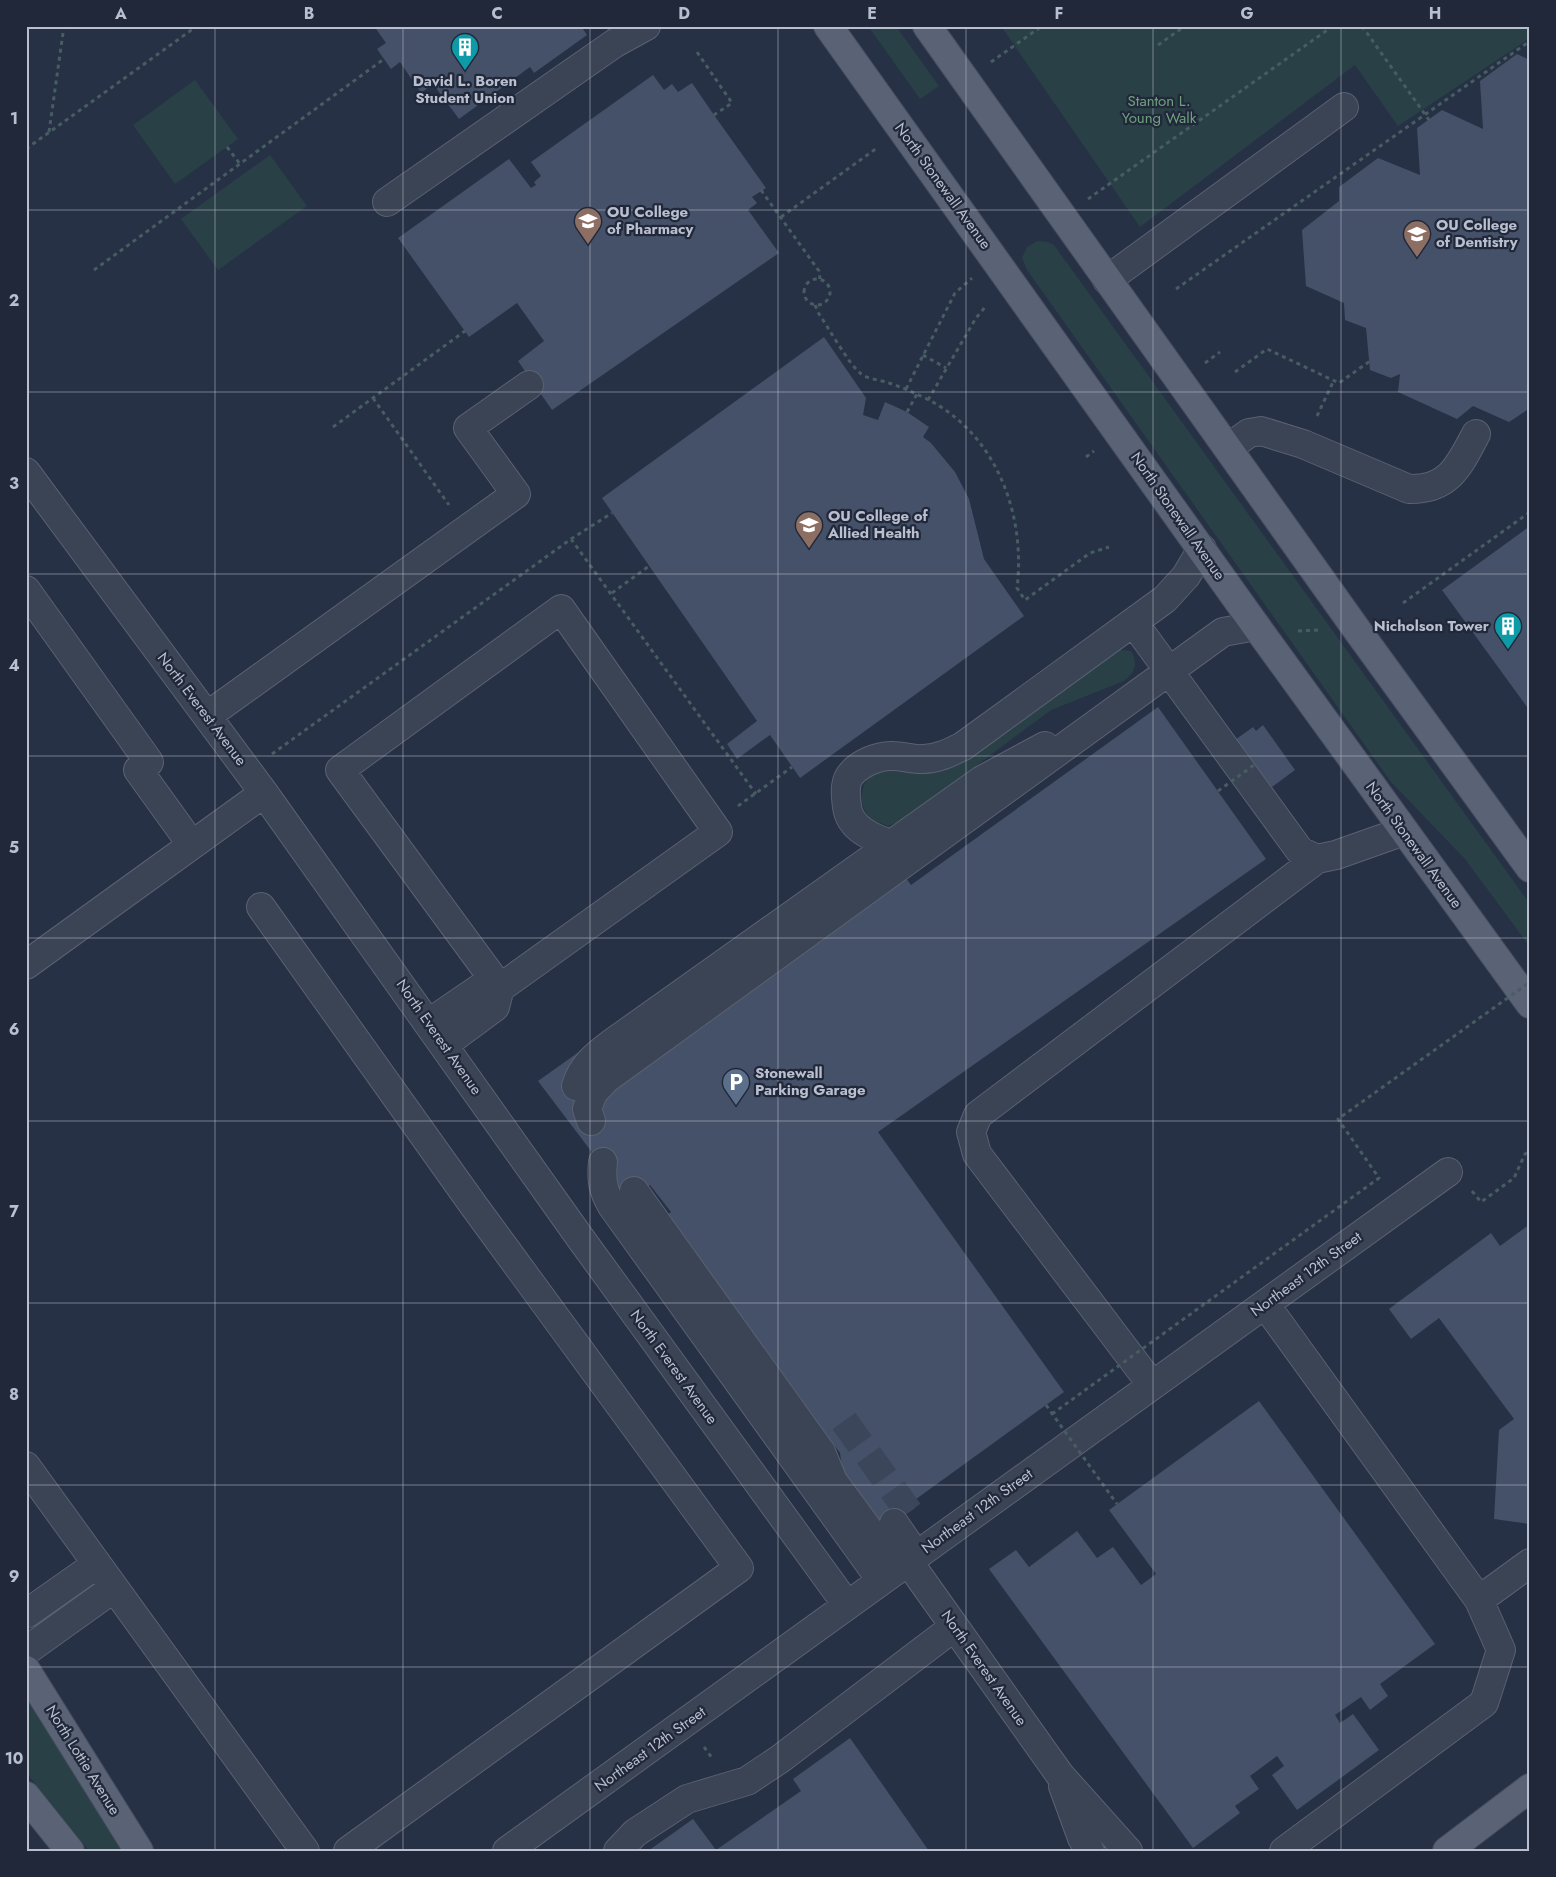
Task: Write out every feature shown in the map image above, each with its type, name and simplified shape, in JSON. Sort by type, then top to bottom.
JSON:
[{"type":"main road","name":"North Stonewall Avenue","points":[[828,26],[1258,628],[1530,1004]]},
{"type":"main road","points":[[927,26],[1357,630],[1530,868]]},
{"type":"main road","name":"North Lottie Avenue","points":[[26,1670],[139,1851]]},
{"type":"main road","points":[[1447,1851],[1530,1788]]},
{"type":"main road","points":[[26,1796],[70,1851]]},
{"type":"street","points":[[387,202],[615,43],[646,26]]},
{"type":"street","points":[[1107,280],[1344,107]]},
{"type":"street","points":[[207,716],[516,494],[468,428],[528,385]]},
{"type":"street","points":[[1228,448],[1249,433],[1261,431],[1304,444],[1409,490],[1426,490],[1456,471],[1476,434]]},
{"type":"street","name":"North Everest Avenue","points":[[26,472],[264,793],[581,1239],[847,1605]]},
{"type":"street","points":[[891,844],[872,838],[858,827],[848,811],[845,794],[849,777],[863,765],[879,757],[894,756],[925,760],[943,756],[963,746],[1165,599],[1186,576],[1202,549]]},
{"type":"street","points":[[26,590],[149,762],[138,770],[192,845]]},
{"type":"street","points":[[437,1034],[480,988],[500,988],[718,832],[561,609],[340,770],[500,988]]},
{"type":"street","points":[[1134,623],[1167,672],[1300,851],[1317,859]]},
{"type":"street","points":[[591,1121],[587,1109],[593,1093],[606,1080],[1223,632],[1258,628]]},
{"type":"street","points":[[576,1086],[580,1074],[591,1059],[612,1043],[982,780],[1009,764],[1101,720]]},
{"type":"street","points":[[26,965],[264,793]]},
{"type":"street","points":[[1152,1385],[977,1154],[971,1132],[978,1115],[1317,859],[1336,855],[1404,831]]},
{"type":"street","points":[[261,907],[458,1184],[739,1568],[348,1851]]},
{"type":"street","points":[[603,1162],[601,1176],[604,1192],[612,1206],[907,1561]]},
{"type":"street","name":"Northeast 12th Street","points":[[508,1851],[1265,1304],[1459,1180]]},
{"type":"street","points":[[634,1191],[821,1452],[833,1481],[907,1561]]},
{"type":"street","points":[[1265,1304],[1479,1600],[1501,1650],[1484,1703],[1284,1851]]},
{"type":"street","points":[[26,1466],[305,1851]]},
{"type":"street","points":[[901,1517],[907,1561]]},
{"type":"street","name":"North Everest Avenue","points":[[907,1561],[1060,1775],[1128,1851]]},
{"type":"street","points":[[1479,1600],[1530,1563]]},
{"type":"street","points":[[26,1614],[97,1564]]},
{"type":"street","points":[[26,1651],[114,1588]]},
{"type":"street","points":[[618,1851],[635,1833],[687,1799],[747,1781],[954,1627]]},
{"type":"street","name":"North Everest Avenue","points":[[1060,1775],[1082,1838],[1090,1851]]},
{"type":"path","points":[[49,133],[64,26]]},
{"type":"path","points":[[26,148],[197,26]]},
{"type":"path","points":[[986,66],[1042,26]]},
{"type":"path","points":[[1158,45],[1184,26]]},
{"type":"path","points":[[1085,200],[1333,26]]},
{"type":"path","points":[[1362,26],[1430,120]]},
{"type":"path","points":[[1176,289],[1530,41]]},
{"type":"path","points":[[697,52],[732,102],[714,115]]},
{"type":"path","points":[[94,270],[384,59]]},
{"type":"path","points":[[228,147],[240,164]]},
{"type":"path","points":[[781,217],[875,150]]},
{"type":"path","points":[[762,190],[819,271],[820,279],[828,285],[830,297],[824,303],[816,305],[808,301],[805,289],[810,282],[820,279]]},
{"type":"path","points":[[906,389],[955,293],[968,281]]},
{"type":"path","points":[[816,305],[819,314],[860,374],[906,389],[951,412],[972,434],[1002,479],[1011,501],[1020,564],[1017,588],[1025,600],[1090,553],[1109,547]]},
{"type":"path","points":[[928,400],[976,318],[986,306]]},
{"type":"path","points":[[332,427],[465,331]]},
{"type":"path","points":[[1235,372],[1267,349],[1339,383],[1370,361]]},
{"type":"path","points":[[1204,364],[1220,352]]},
{"type":"path","points":[[924,356],[946,368]]},
{"type":"path","points":[[1304,444],[1334,380]]},
{"type":"path","points":[[907,412],[917,394]]},
{"type":"path","points":[[373,398],[452,508]]},
{"type":"path","points":[[1403,604],[1530,512]]},
{"type":"path","points":[[268,757],[571,539],[612,513]]},
{"type":"path","points":[[571,539],[756,794]]},
{"type":"path","points":[[612,593],[649,566]]},
{"type":"path","points":[[1258,628],[1357,630]]},
{"type":"path","points":[[1218,791],[1254,765]]},
{"type":"path","points":[[712,824],[792,767]]},
{"type":"path","points":[[1052,1414],[1379,1178],[1338,1119],[1530,982]]},
{"type":"path","points":[[1459,1180],[1481,1202],[1514,1178],[1525,1154],[1530,1151]]},
{"type":"path","points":[[1046,1406],[1117,1504]]},
{"type":"green space","points":[[868,26],[896,26],[939,86],[920,99]]},
{"type":"green space","name":"Stanton L. Young Walk","points":[[1001,26],[1530,26],[1530,38],[1398,126],[1355,65],[1140,227]]},
{"type":"green space","points":[[195,80],[238,139],[175,184],[133,125]]},
{"type":"green space","points":[[270,155],[307,206],[218,270],[181,219]]},
{"type":"green space","points":[[1037,241],[1048,242],[1054,245],[1530,904],[1530,947],[1465,859],[1391,782],[1027,270],[1022,258],[1027,247]]},
{"type":"green space","points":[[1114,649],[1131,651],[1135,660],[1133,671],[1124,681],[1051,710],[902,821],[888,826],[870,819],[863,806],[862,795],[868,777],[877,769],[890,767],[913,773],[931,770]]},
{"type":"green space","points":[[26,1687],[127,1851],[89,1851],[26,1772]]},
{"type":"building","name":"David L. Boren Student Union","points":[[374,26],[581,26],[587,35],[534,73],[530,67],[459,119],[433,84],[421,93],[400,62],[391,69],[377,49],[386,43]]},
{"type":"building","name":"OU College of Dentistry","points":[[1517,54],[1530,60],[1530,408],[1509,422],[1473,406],[1457,419],[1398,392],[1400,374],[1391,378],[1370,370],[1366,328],[1345,320],[1344,303],[1306,286],[1302,230],[1339,201],[1339,187],[1378,158],[1420,175],[1417,128],[1442,110],[1483,129],[1480,81]]},
{"type":"building","name":"OU College of Pharmacy","points":[[653,75],[664,90],[672,84],[678,92],[692,83],[766,188],[752,197],[757,203],[748,210],[779,253],[552,410],[518,361],[544,341],[517,303],[469,337],[398,238],[509,159],[531,188],[536,185],[534,182],[541,176],[531,162]]},
{"type":"building","name":"OU College of Allied Health","points":[[824,337],[866,398],[863,415],[878,420],[885,402],[907,412],[929,427],[923,437],[931,443],[955,472],[969,499],[984,559],[1024,616],[800,778],[770,735],[737,759],[727,744],[757,721],[602,498]]},
{"type":"building","name":"Nicholson Tower","points":[[1530,526],[1530,711],[1442,590]]},
{"type":"building","name":"Stonewall Parking Garage","points":[[1158,707],[1266,859],[878,1132],[1064,1392],[912,1502],[915,1508],[882,1531],[844,1482],[840,1453],[823,1430],[819,1432],[667,1215],[671,1212],[650,1185],[628,1200],[538,1081],[840,866],[891,858],[911,885]]},
{"type":"building","points":[[1263,725],[1295,770],[1272,787],[1235,740],[1253,727],[1256,731]]},
{"type":"building","points":[[1530,1224],[1530,1524],[1494,1519],[1499,1430],[1514,1419],[1439,1318],[1411,1339],[1389,1309],[1491,1233],[1500,1246]]},
{"type":"building","points":[[1259,1401],[1435,1644],[1380,1684],[1388,1696],[1370,1710],[1361,1697],[1335,1715],[1340,1723],[1353,1714],[1379,1750],[1297,1810],[1272,1775],[1284,1766],[1277,1756],[1250,1776],[1259,1789],[1235,1806],[1240,1813],[1193,1848],[989,1569],[1016,1550],[1029,1567],[1077,1531],[1097,1558],[1113,1547],[1141,1585],[1156,1574],[1109,1510]]},
{"type":"building","points":[[850,1738],[929,1851],[648,1851],[693,1819],[716,1850],[801,1791],[793,1779]]},
{"type":"tunnel","points":[[844,1421],[909,1512]]},
{"type":"place","name":"David L. Boren Student Union","points":[[465,71]]},
{"type":"place","name":"OU College of Pharmacy","points":[[588,245]]},
{"type":"place","name":"OU College of Dentistry","points":[[1417,258]]},
{"type":"place","name":"OU College of Allied Health","points":[[809,549]]},
{"type":"place","name":"Nicholson Tower","points":[[1508,650]]},
{"type":"place","name":"Stonewall Parking Garage","points":[[736,1106]]}]
